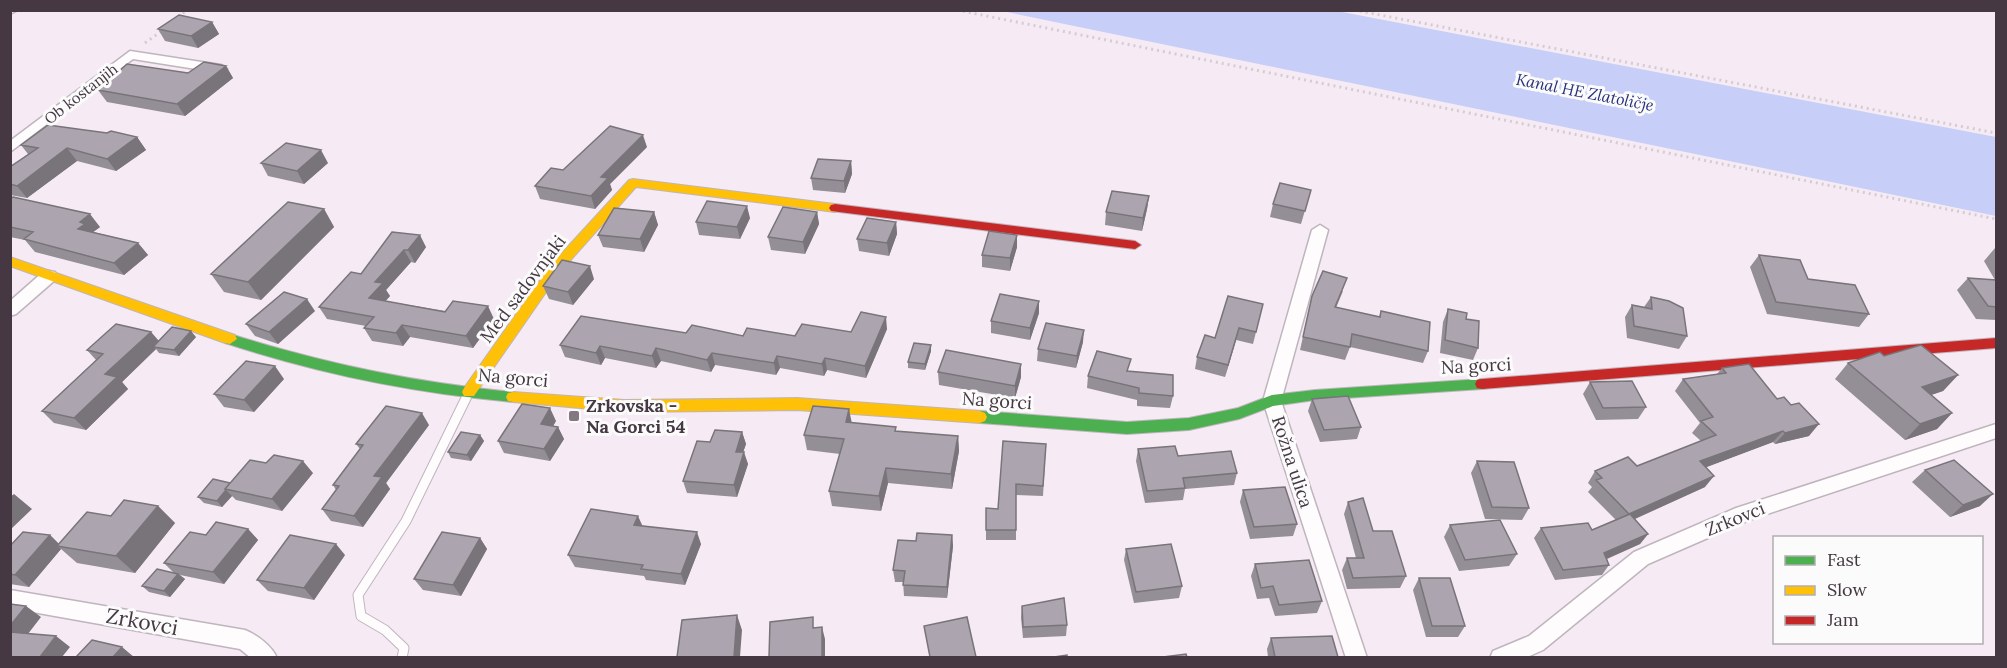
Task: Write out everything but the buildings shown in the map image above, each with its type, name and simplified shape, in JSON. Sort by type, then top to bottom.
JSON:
[{"type":"street","name":"Ob kostanjih","points":[[10,148],[130,55],[228,70]]},
{"type":"street","name":"Med sadovnjaki","points":[[469,392],[555,269],[633,183],[1135,245]]},
{"type":"street","name":"Rožna ulica","points":[[1320,230],[1272,401],[1357,657]]},
{"type":"street","name":"Na gorci","points":[[10,261],[279,356],[367,378],[469,392],[668,407],[797,404],[1127,428],[1189,424],[1239,413],[1272,401],[1384,389],[1563,379],[1996,343]]},
{"type":"street","points":[[10,310],[49,276]]},
{"type":"street","name":"Zrkovci","points":[[1500,657],[1536,642],[1641,558],[1743,514],[1996,431]]},
{"type":"street","name":"Zrkovci","points":[[10,599],[245,640],[267,657]]},
{"type":"lane","points":[[402,657],[404,648],[385,630],[361,616],[358,595],[406,521],[469,392]]},
{"type":"path","points":[[130,55],[187,10]]},
{"type":"path","points":[[957,10],[1996,219]]},
{"type":"path","points":[[1354,10],[1996,133]]},
{"type":"water","name":"Kanal HE Zlatoličje","points":[[1002,11],[1337,11],[1996,137],[1996,216]]},
{"type":"traffic: fast","points":[[230,339],[299,360],[370,377],[405,384],[513,397]]},
{"type":"traffic: fast","points":[[980,417],[1127,428],[1189,424],[1239,413],[1272,401],[1315,395],[1482,384]]},
{"type":"traffic: slow","points":[[469,392],[555,269],[633,183],[835,208]]},
{"type":"traffic: slow","points":[[10,261],[230,339]]},
{"type":"traffic: slow","points":[[513,397],[624,406],[797,404],[980,417]]},
{"type":"traffic: jam","points":[[835,208],[1135,245]]},
{"type":"traffic: jam","points":[[1482,384],[1996,343]]},
{"type":"place","name":"Zrkovska - Na Gorci 54","points":[[574,416]]}]
